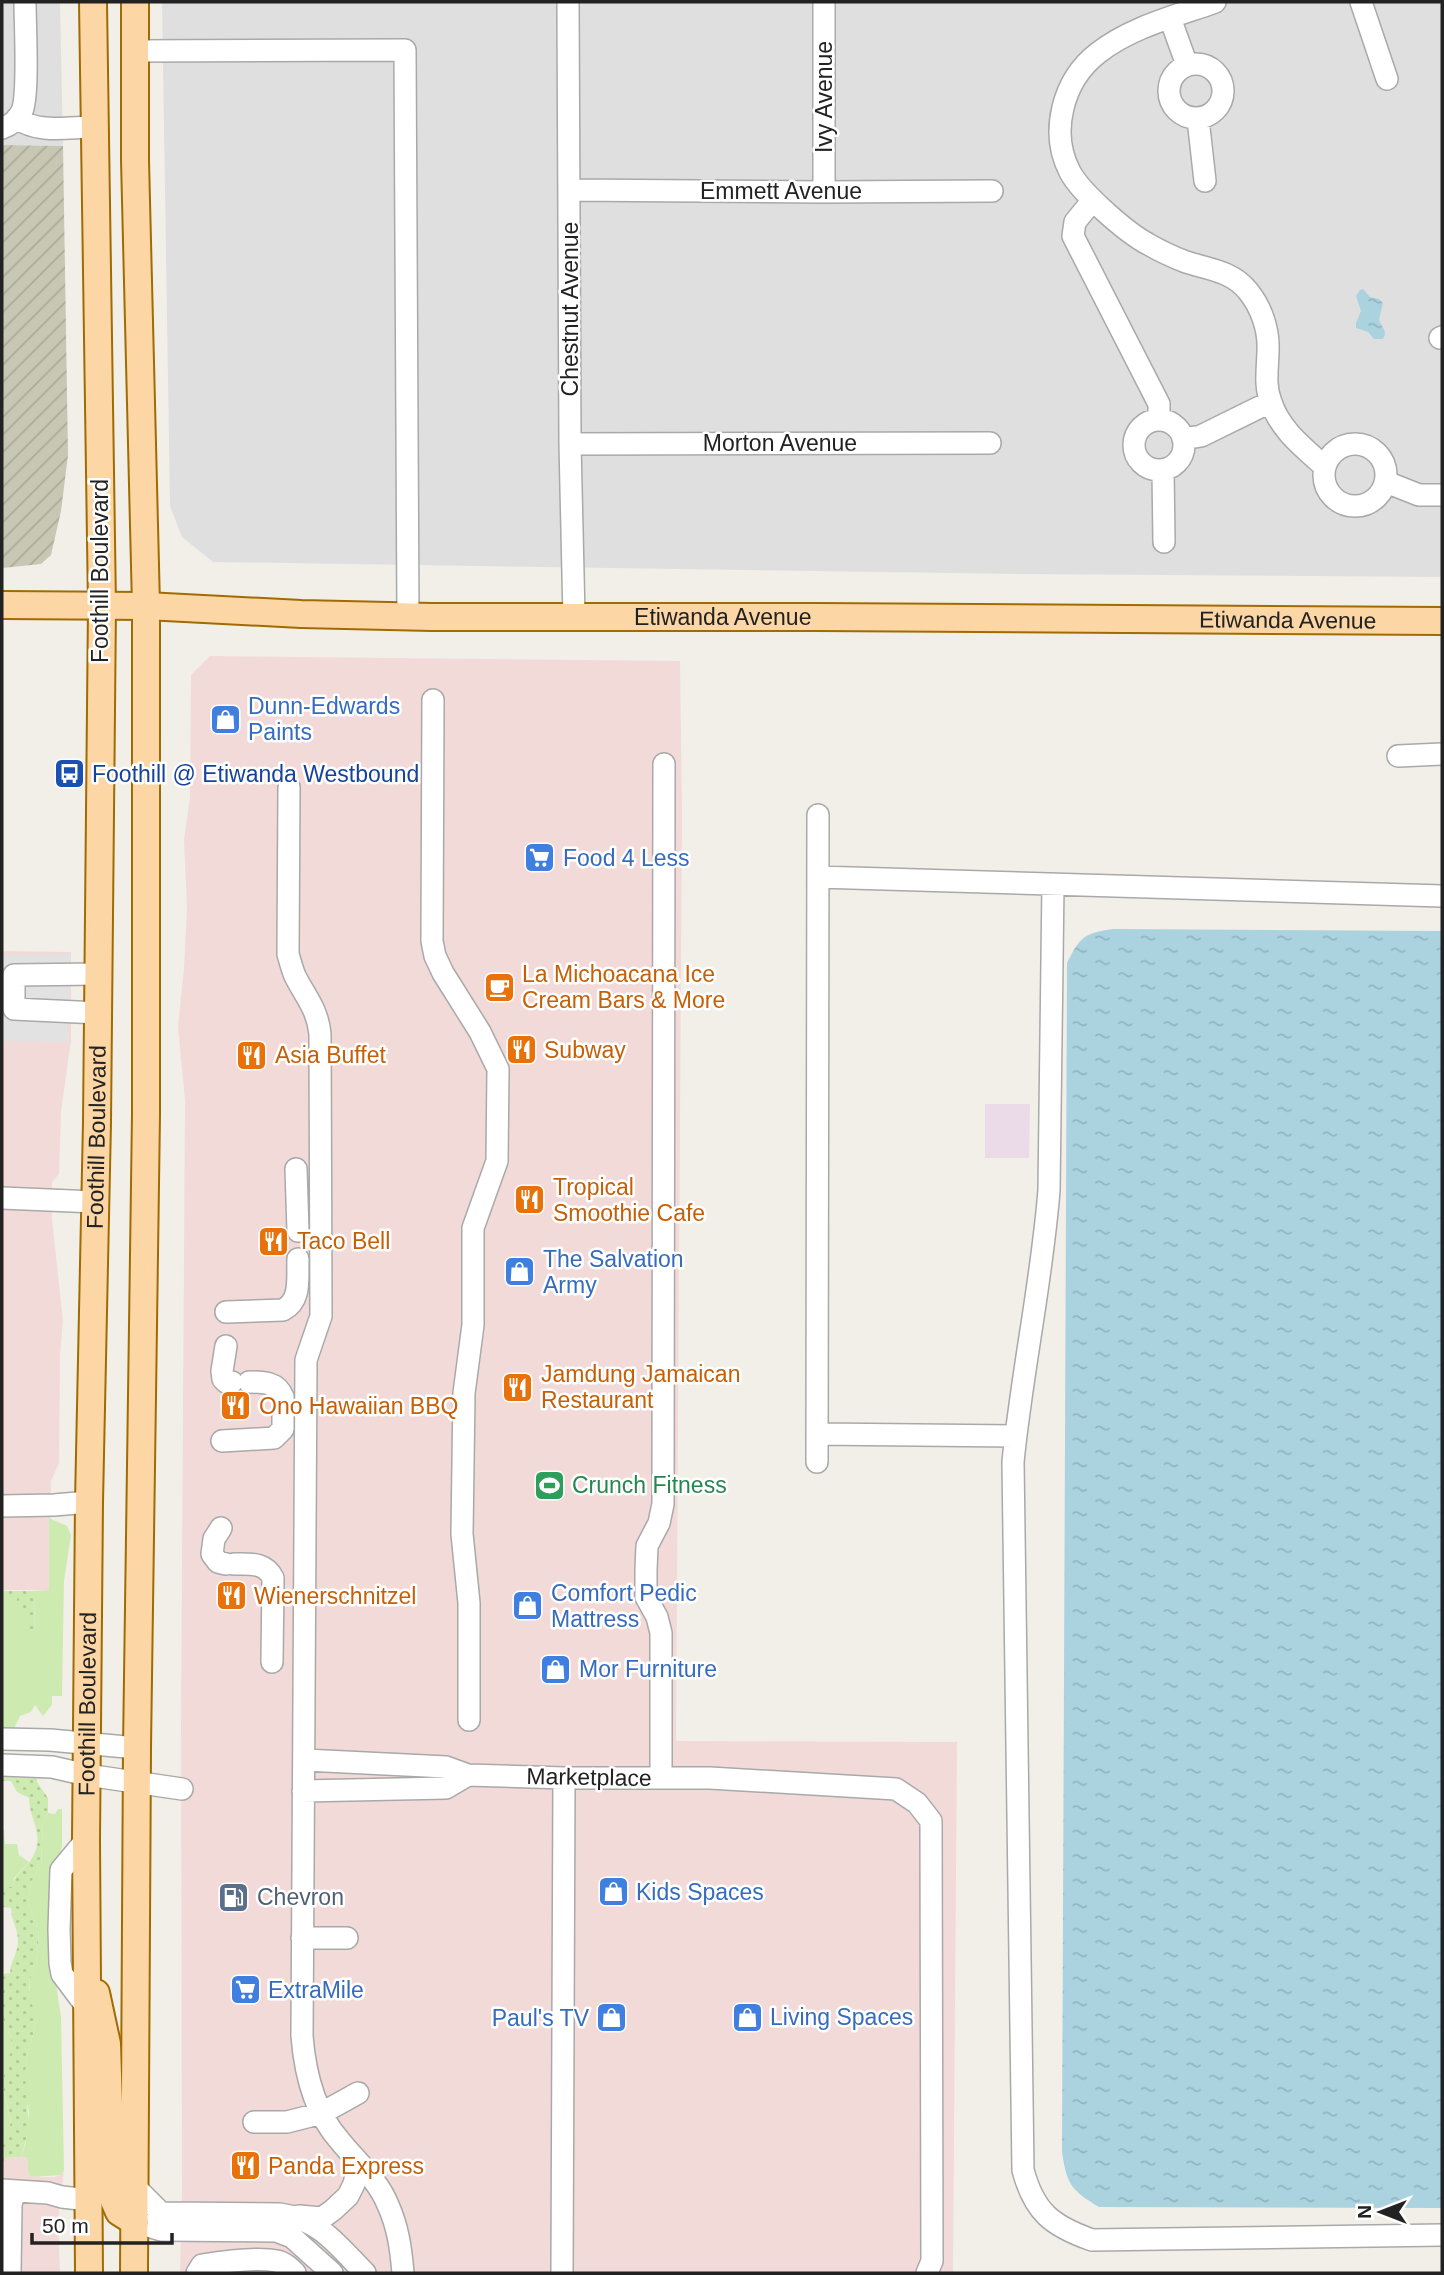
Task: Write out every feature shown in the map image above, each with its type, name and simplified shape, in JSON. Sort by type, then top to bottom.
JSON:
[{"type":"main road","name":"Foothill Boulevard","points":[[89,2273],[85,1954],[102,606],[93,2]]},
{"type":"main road","name":"Foothill Boulevard","points":[[134,2273],[137,1748],[146,1114],[146,606],[135,160],[135,2]]},
{"type":"main road","name":"Etiwanda Avenue","points":[[2,605],[146,606],[408,617],[1442,621]]},
{"type":"main road","points":[[85,1954],[107,2044],[112,2196],[119,2213],[135,2222]]},
{"type":"street","points":[[25,2],[25,101],[10,123],[42,128],[93,127]]},
{"type":"street","name":"Chestnut Avenue","points":[[568,2],[570,444],[574,617]]},
{"type":"street","name":"Ivy Avenue","points":[[824,2],[824,192]]},
{"type":"street","points":[[1214,2],[1115,41],[1097,54],[1079,71],[1066,94],[1060,121],[1061,145],[1069,171],[1078,185],[1145,243],[1187,262],[1231,276],[1247,290],[1264,321],[1268,336],[1266,369],[1270,402],[1291,436],[1325,467]]},
{"type":"street","points":[[1361,2],[1387,79]]},
{"type":"street","points":[[1170,18],[1187,65]]},
{"type":"street","points":[[135,51],[405,50],[408,617]]},
{"type":"street","points":[[1187,65],[1206,65],[1220,76],[1223,85],[1221,104],[1207,117],[1198,119],[1181,114],[1170,101],[1170,84],[1179,69],[1187,65]]},
{"type":"street","points":[[1198,119],[1206,181]]},
{"type":"street","name":"Emmett Avenue","points":[[570,190],[992,191]]},
{"type":"street","points":[[1093,200],[1075,222],[1073,236],[1159,404],[1159,419]]},
{"type":"street","points":[[1183,439],[1202,436],[1270,402]]},
{"type":"street","points":[[1159,419],[1175,425],[1183,439],[1184,448],[1177,462],[1163,470],[1154,470],[1140,462],[1133,447],[1134,438],[1143,425],[1159,419]]},
{"type":"street","name":"Morton Avenue","points":[[570,444],[990,443]]},
{"type":"street","points":[[1357,443],[1377,452],[1384,461],[1386,482],[1383,490],[1371,503],[1354,507],[1331,495],[1326,486],[1325,467],[1329,457],[1337,449],[1357,443]]},
{"type":"street","points":[[1163,470],[1164,542]]},
{"type":"street","points":[[1386,482],[1419,495],[1442,495]]},
{"type":"street","points":[[433,700],[432,941],[443,973],[481,1032],[498,1069],[497,1161],[473,1228],[473,1325],[464,1394],[462,1534],[469,1603],[469,1720]]},
{"type":"street","points":[[1398,756],[1442,754]]},
{"type":"street","points":[[661,1778],[661,1633],[657,1617],[646,1597],[646,1570],[647,1546],[659,1523],[663,1504],[664,764]]},
{"type":"street","points":[[289,787],[288,954],[295,975],[319,1020],[320,1034],[321,1316],[306,1360],[302,2036],[312,2095],[337,2138],[367,2170],[388,2203],[400,2237],[403,2273]]},
{"type":"street","points":[[817,1462],[818,815]]},
{"type":"street","points":[[818,877],[1442,896]]},
{"type":"street","points":[[1054,884],[1049,1190],[1037,1298],[1016,1436],[1013,1499],[1023,2170],[1029,2192],[1052,2220],[1068,2231],[1092,2240],[1442,2235]]},
{"type":"street","points":[[98,974],[14,975],[15,1009],[98,1013]]},
{"type":"street","points":[[296,1169],[298,1231]]},
{"type":"street","points":[[2,1198],[95,1202]]},
{"type":"street","points":[[226,1312],[283,1310],[289,1307],[297,1294],[298,1259]]},
{"type":"street","points":[[222,1441],[274,1438],[283,1429],[280,1388],[273,1384],[223,1379],[222,1361],[226,1346]]},
{"type":"street","points":[[817,1434],[1016,1436]]},
{"type":"street","points":[[2,1506],[89,1502]]},
{"type":"street","points":[[221,1528],[214,1539],[212,1554],[218,1562],[263,1566],[273,1578],[272,1662]]},
{"type":"street","points":[[2,1739],[137,1748]]},
{"type":"street","name":"Marketplace","points":[[305,1760],[446,1768],[468,1775],[710,1778],[897,1789],[917,1804],[931,1821],[934,2163],[932,2261],[928,2273]]},
{"type":"street","points":[[2,1765],[52,1767],[87,1775],[182,1788]]},
{"type":"street","name":"Marketplace","points":[[303,1791],[446,1788],[468,1775]]},
{"type":"street","points":[[562,2273],[564,1778]]},
{"type":"street","points":[[86,1840],[61,1870],[59,1940],[62,1974],[86,2006]]},
{"type":"street","points":[[303,1938],[347,1938]]},
{"type":"street","points":[[254,2123],[287,2122],[322,2113],[358,2093]]},
{"type":"street","points":[[135,2187],[161,2213],[280,2214],[322,2218],[348,2196],[359,2163]]},
{"type":"street","points":[[10,2273],[11,2204],[8,2191],[48,2193],[89,2200]]},
{"type":"street","points":[[298,2216],[321,2229],[365,2273]]},
{"type":"street","points":[[135,2222],[161,2230],[276,2231],[292,2237],[332,2273]]},
{"type":"street","points":[[197,2273],[202,2265],[227,2261],[276,2260],[295,2273]]},
{"type":"shaded area","points":[[2,2],[60,2],[63,146],[2,145]]},
{"type":"shaded area","points":[[162,2],[1442,2],[1442,577],[1017,574],[213,562],[182,537],[170,506]]},
{"type":"shaded area","points":[[2,145],[63,146],[68,455],[61,511],[51,555],[41,564],[2,568]]},
{"type":"shaded area","points":[[210,656],[680,661],[682,815],[676,1741],[957,1742],[953,2273],[180,2273],[185,1100],[178,1027],[187,908],[184,840],[190,797],[191,675]]},
{"type":"shaded area","points":[[2,951],[71,952],[71,1040],[61,1112],[59,1174],[52,1182],[52,1219],[63,1321],[59,1463],[51,1481],[49,1590],[2,1590]]},
{"type":"shaded area","points":[[70,954],[68,1042],[2,1041],[2,955]]},
{"type":"shaded area","points":[[985,1104],[1030,1104],[1029,1158],[985,1158]]},
{"type":"shaded area","points":[[27,2157],[28,2172],[32,2177],[54,2177],[61,2175],[64,2169],[58,2220],[60,2273],[2,2273],[4,2158]]},
{"type":"green space","points":[[49,1518],[67,1526],[71,1535],[64,1581],[62,1696],[52,1696],[52,1705],[43,1716],[35,1705],[31,1712],[20,1716],[14,1729],[2,1729],[2,1598],[17,1598],[29,1611],[29,1639],[35,1639],[34,1591],[49,1590]]},
{"type":"green space","points":[[2,1591],[34,1591],[35,1639],[29,1640],[29,1611],[18,1611],[17,1598],[2,1598]]},
{"type":"green space","points":[[2,1777],[37,1778],[48,1798],[48,1813],[43,1822],[41,1865],[32,1880],[28,1897],[39,1933],[36,1964],[29,1988],[36,2025],[28,2051],[25,2074],[29,2129],[21,2157],[4,2158],[4,2172],[2,2142],[11,2123],[3,2086],[12,2047],[2,2016],[3,1974],[10,1973],[18,1941],[11,1908],[3,1907],[2,1887],[12,1887],[32,1859],[37,1847],[37,1833],[29,1798],[17,1792],[11,1781],[2,1781]]},
{"type":"green space","points":[[58,1809],[62,1809],[62,1846],[54,1970],[61,2017],[64,2169],[61,2175],[31,2177],[27,2157],[21,2157],[26,2142],[29,2112],[24,2085],[25,2074],[28,2051],[36,2025],[29,1998],[30,1979],[36,1964],[39,1933],[28,1897],[32,1880],[41,1865],[43,1822],[48,1813],[55,1814]]},
{"type":"green space","points":[[2,1829],[5,1844],[17,1844],[19,1855],[29,1862],[14,1878],[12,1887],[2,1887]]},
{"type":"green space","points":[[2,2016],[12,2047],[3,2086],[11,2124],[2,2142]]},
{"type":"water","points":[[1363,289],[1370,297],[1383,303],[1379,320],[1385,332],[1383,339],[1374,339],[1368,332],[1356,328],[1361,311],[1356,296]]},
{"type":"water","points":[[1113,929],[1442,931],[1442,2208],[1099,2207],[1076,2191],[1066,2172],[1062,2152],[1067,963],[1084,938],[1095,932]]},
{"type":"place","name":"Dunn-Edwards Paints","points":[[225,719]]},
{"type":"place","name":"Foothill @ Etiwanda Westbound","points":[[69,774]]},
{"type":"place","name":"Food 4 Less","points":[[540,858]]},
{"type":"place","name":"La Michoacana Ice Cream Bars & More","points":[[499,987]]},
{"type":"place","name":"Subway","points":[[521,1050]]},
{"type":"place","name":"Asia Buffet","points":[[252,1055]]},
{"type":"place","name":"Tropical Smoothie Cafe","points":[[530,1200]]},
{"type":"place","name":"Taco Bell","points":[[274,1241]]},
{"type":"place","name":"The Salvation Army","points":[[520,1272]]},
{"type":"place","name":"Jamdung Jamaican Restaurant","points":[[518,1387]]},
{"type":"place","name":"Ono Hawaiian BBQ","points":[[236,1406]]},
{"type":"place","name":"Crunch Fitness","points":[[549,1485]]},
{"type":"place","name":"Wienerschnitzel","points":[[231,1596]]},
{"type":"place","name":"Comfort Pedic Mattress","points":[[528,1606]]},
{"type":"place","name":"Mor Furniture","points":[[556,1669]]},
{"type":"place","name":"Kids Spaces","points":[[613,1892]]},
{"type":"place","name":"Chevron","points":[[234,1897]]},
{"type":"place","name":"ExtraMile","points":[[245,1990]]},
{"type":"place","name":"Living Spaces","points":[[747,2017]]},
{"type":"place","name":"Paul's TV","points":[[612,2018]]},
{"type":"place","name":"Panda Express","points":[[245,2166]]}]
